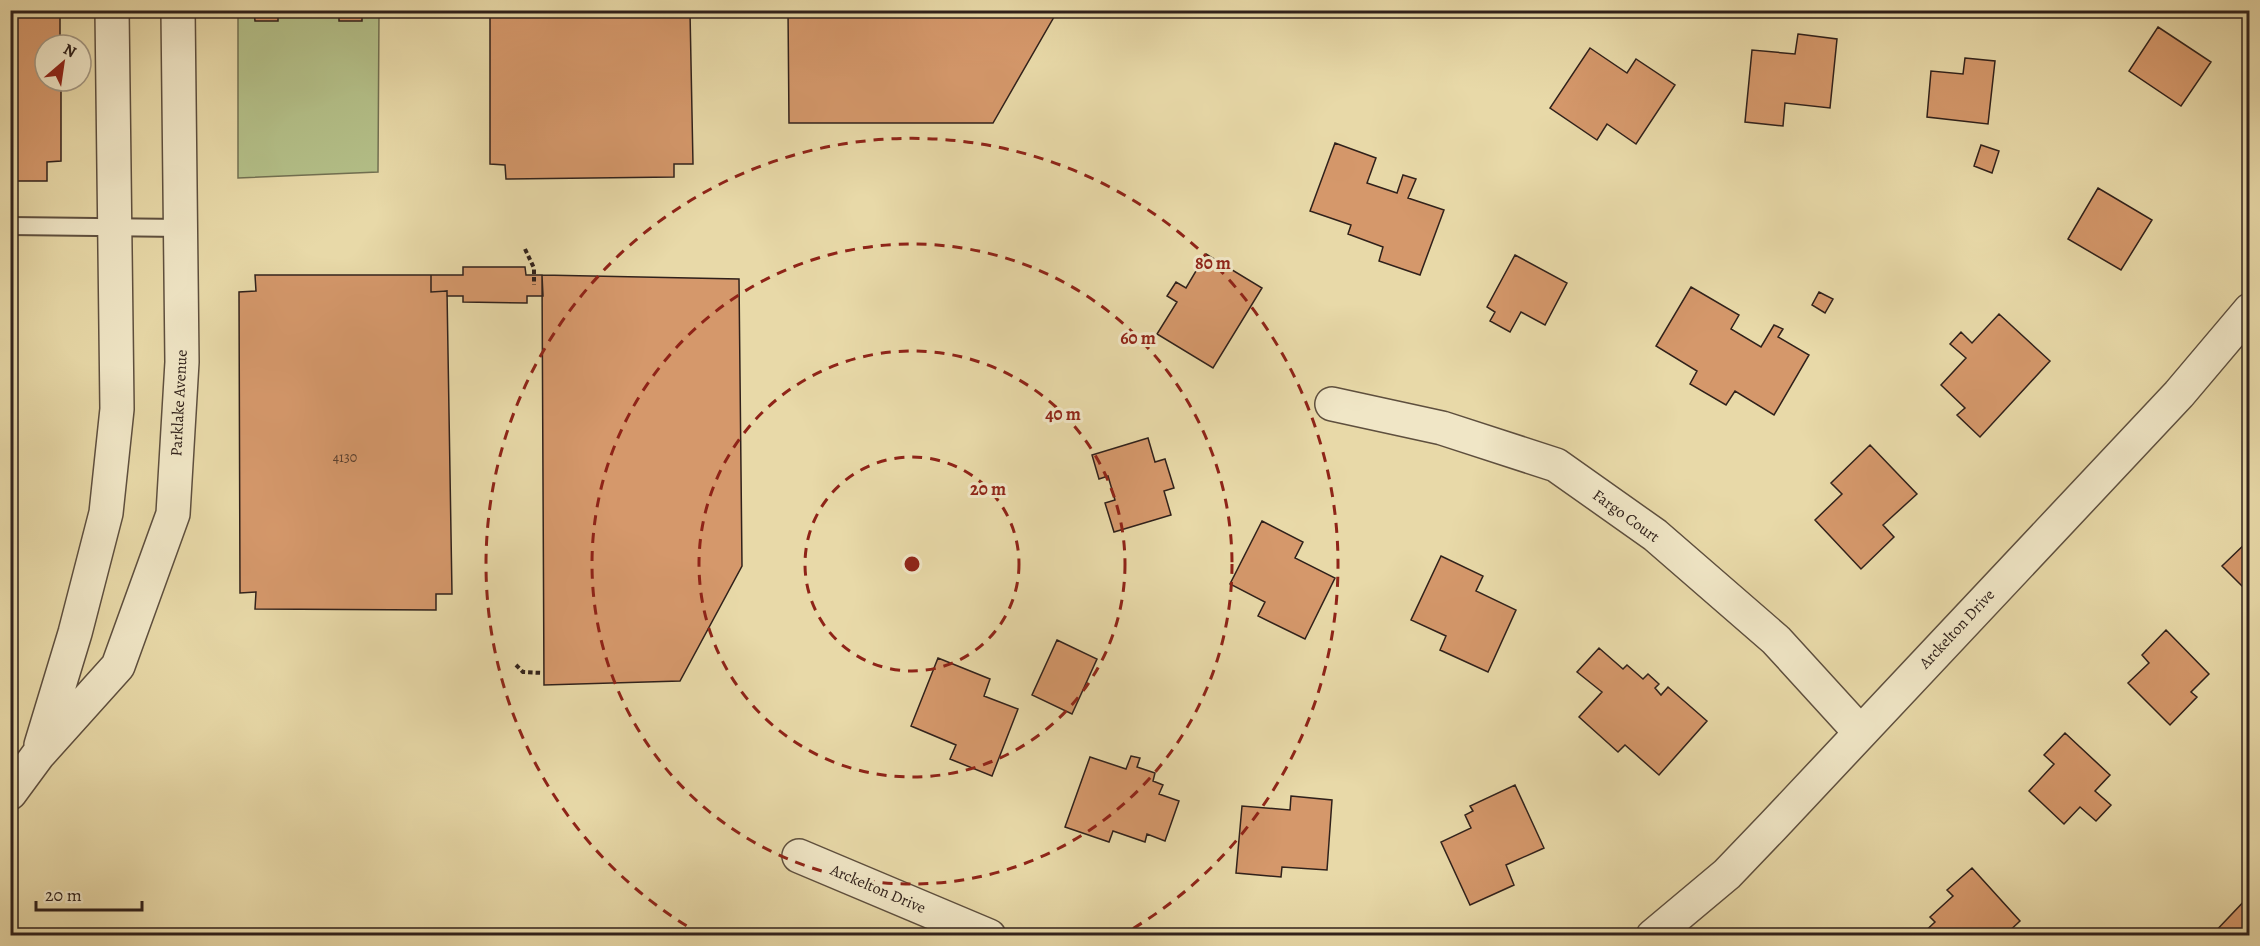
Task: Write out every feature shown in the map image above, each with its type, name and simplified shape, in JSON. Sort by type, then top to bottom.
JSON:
[{"type":"street","name":"Parklake Avenue","points":[[38,755],[75,633],[106,513],[117,409],[112,10]]},
{"type":"street","name":"Parklake Avenue","points":[[10,793],[38,755],[118,666],[173,514],[182,362],[178,10]]},
{"type":"street","name":"Arckelton Drive","points":[[1653,936],[1727,874],[2179,394],[2250,310]]},
{"type":"street","name":"Fargo Court","points":[[1332,404],[1442,428],[1556,465],[1655,535],[1767,633],[1860,732]]},
{"type":"street","name":"Arckelton Drive","points":[[799,856],[989,936]]},
{"type":"lane","points":[[10,226],[182,228]]},
{"type":"path","points":[[525,249],[534,268],[534,285]]},
{"type":"path","points":[[516,665],[523,672],[543,673]]},
{"type":"green space","points":[[238,11],[379,11],[378,172],[238,178]]},
{"type":"building","points":[[10,10],[60,13],[60,33],[33,33],[33,93],[61,93],[61,161],[47,162],[47,181],[10,181]]},
{"type":"building","points":[[254,10],[278,10],[278,21],[255,21]]},
{"type":"building","points":[[339,10],[362,10],[362,21],[339,21]]},
{"type":"building","points":[[506,10],[690,12],[693,164],[674,164],[674,177],[506,179],[505,165],[490,164],[490,12]]},
{"type":"building","points":[[788,10],[1058,10],[993,123],[789,123]]},
{"type":"building","points":[[2158,27],[2211,62],[2181,106],[2129,71]]},
{"type":"building","points":[[1798,34],[1837,39],[1830,108],[1785,103],[1783,126],[1745,122],[1752,50],[1795,54]]},
{"type":"building","points":[[1590,48],[1627,73],[1636,59],[1675,85],[1636,144],[1607,124],[1597,140],[1550,108]]},
{"type":"building","points":[[1965,58],[1995,61],[1988,124],[1927,117],[1931,71],[1963,74]]},
{"type":"building","points":[[1335,143],[1376,158],[1367,183],[1397,193],[1403,175],[1416,179],[1408,198],[1444,210],[1420,275],[1379,261],[1383,247],[1348,234],[1351,225],[1310,211]]},
{"type":"building","points":[[1981,145],[1999,151],[1992,173],[1974,166]]},
{"type":"building","points":[[2098,188],[2152,220],[2121,270],[2068,239]]},
{"type":"building","points":[[1206,254],[1262,288],[1213,368],[1157,334],[1177,302],[1167,296],[1176,282],[1186,288]]},
{"type":"building","points":[[1515,255],[1567,283],[1545,325],[1521,312],[1510,332],[1490,321],[1495,312],[1487,307]]},
{"type":"building","points":[[463,267],[525,267],[526,275],[542,275],[543,296],[527,296],[527,303],[463,302],[463,296],[447,296],[447,291],[431,292],[431,275],[463,275]]},
{"type":"building","points":[[255,275],[431,275],[431,292],[447,291],[452,594],[436,594],[436,610],[255,609],[256,592],[240,593],[239,292],[256,291]]},
{"type":"building","points":[[542,275],[739,279],[742,566],[680,681],[544,685]]},
{"type":"building","points":[[1691,287],[1739,315],[1731,329],[1761,347],[1774,325],[1783,329],[1778,337],[1809,355],[1774,415],[1735,391],[1726,405],[1690,384],[1697,371],[1656,346]]},
{"type":"building","points":[[1819,292],[1833,299],[1825,313],[1812,305]]},
{"type":"building","points":[[1999,314],[2050,361],[1980,437],[1957,415],[1965,408],[1941,385],[1966,358],[1950,344],[1961,332],[1972,343]]},
{"type":"building","points":[[10,435],[17,435],[17,469],[10,512]]},
{"type":"building","points":[[1148,438],[1155,462],[1165,459],[1174,488],[1164,491],[1171,515],[1114,532],[1105,503],[1115,500],[1108,476],[1099,479],[1092,455]]},
{"type":"building","points":[[1870,445],[1917,494],[1883,525],[1894,537],[1861,569],[1815,520],[1842,494],[1831,483]]},
{"type":"building","points":[[1262,521],[1303,542],[1295,558],[1335,578],[1305,639],[1258,616],[1265,602],[1230,584]]},
{"type":"building","points":[[2250,539],[2250,594],[2222,566]]},
{"type":"building","points":[[1441,556],[1483,576],[1476,591],[1516,610],[1488,672],[1440,650],[1446,636],[1411,620]]},
{"type":"building","points":[[2166,630],[2209,674],[2191,692],[2197,697],[2170,725],[2128,683],[2149,663],[2142,655]]},
{"type":"building","points":[[1057,640],[1097,659],[1072,714],[1032,695]]},
{"type":"building","points":[[1599,648],[1623,669],[1627,665],[1643,679],[1648,674],[1659,684],[1655,688],[1661,695],[1668,687],[1707,721],[1659,775],[1625,745],[1618,752],[1579,717],[1602,692],[1577,672]]},
{"type":"building","points":[[938,658],[990,679],[984,696],[1018,709],[992,776],[950,759],[956,745],[911,726]]},
{"type":"building","points":[[2065,733],[2110,775],[2095,791],[2111,805],[2096,821],[2080,807],[2064,824],[2029,791],[2054,764],[2044,755]]},
{"type":"building","points":[[1131,756],[1140,758],[1137,767],[1155,773],[1153,781],[1163,785],[1159,794],[1179,801],[1165,841],[1147,834],[1145,842],[1113,831],[1109,842],[1065,827],[1090,757],[1126,769]]},
{"type":"building","points":[[1515,785],[1544,848],[1506,865],[1514,885],[1470,905],[1441,842],[1471,828],[1465,815],[1473,811],[1470,806]]},
{"type":"building","points":[[1291,796],[1332,800],[1327,870],[1282,867],[1281,877],[1236,873],[1242,806],[1290,810]]},
{"type":"building","points":[[1972,868],[2020,921],[2004,936],[1920,936],[1935,922],[1930,917],[1953,896],[1947,890]]},
{"type":"building","points":[[2250,895],[2250,936],[2211,936]]}]
